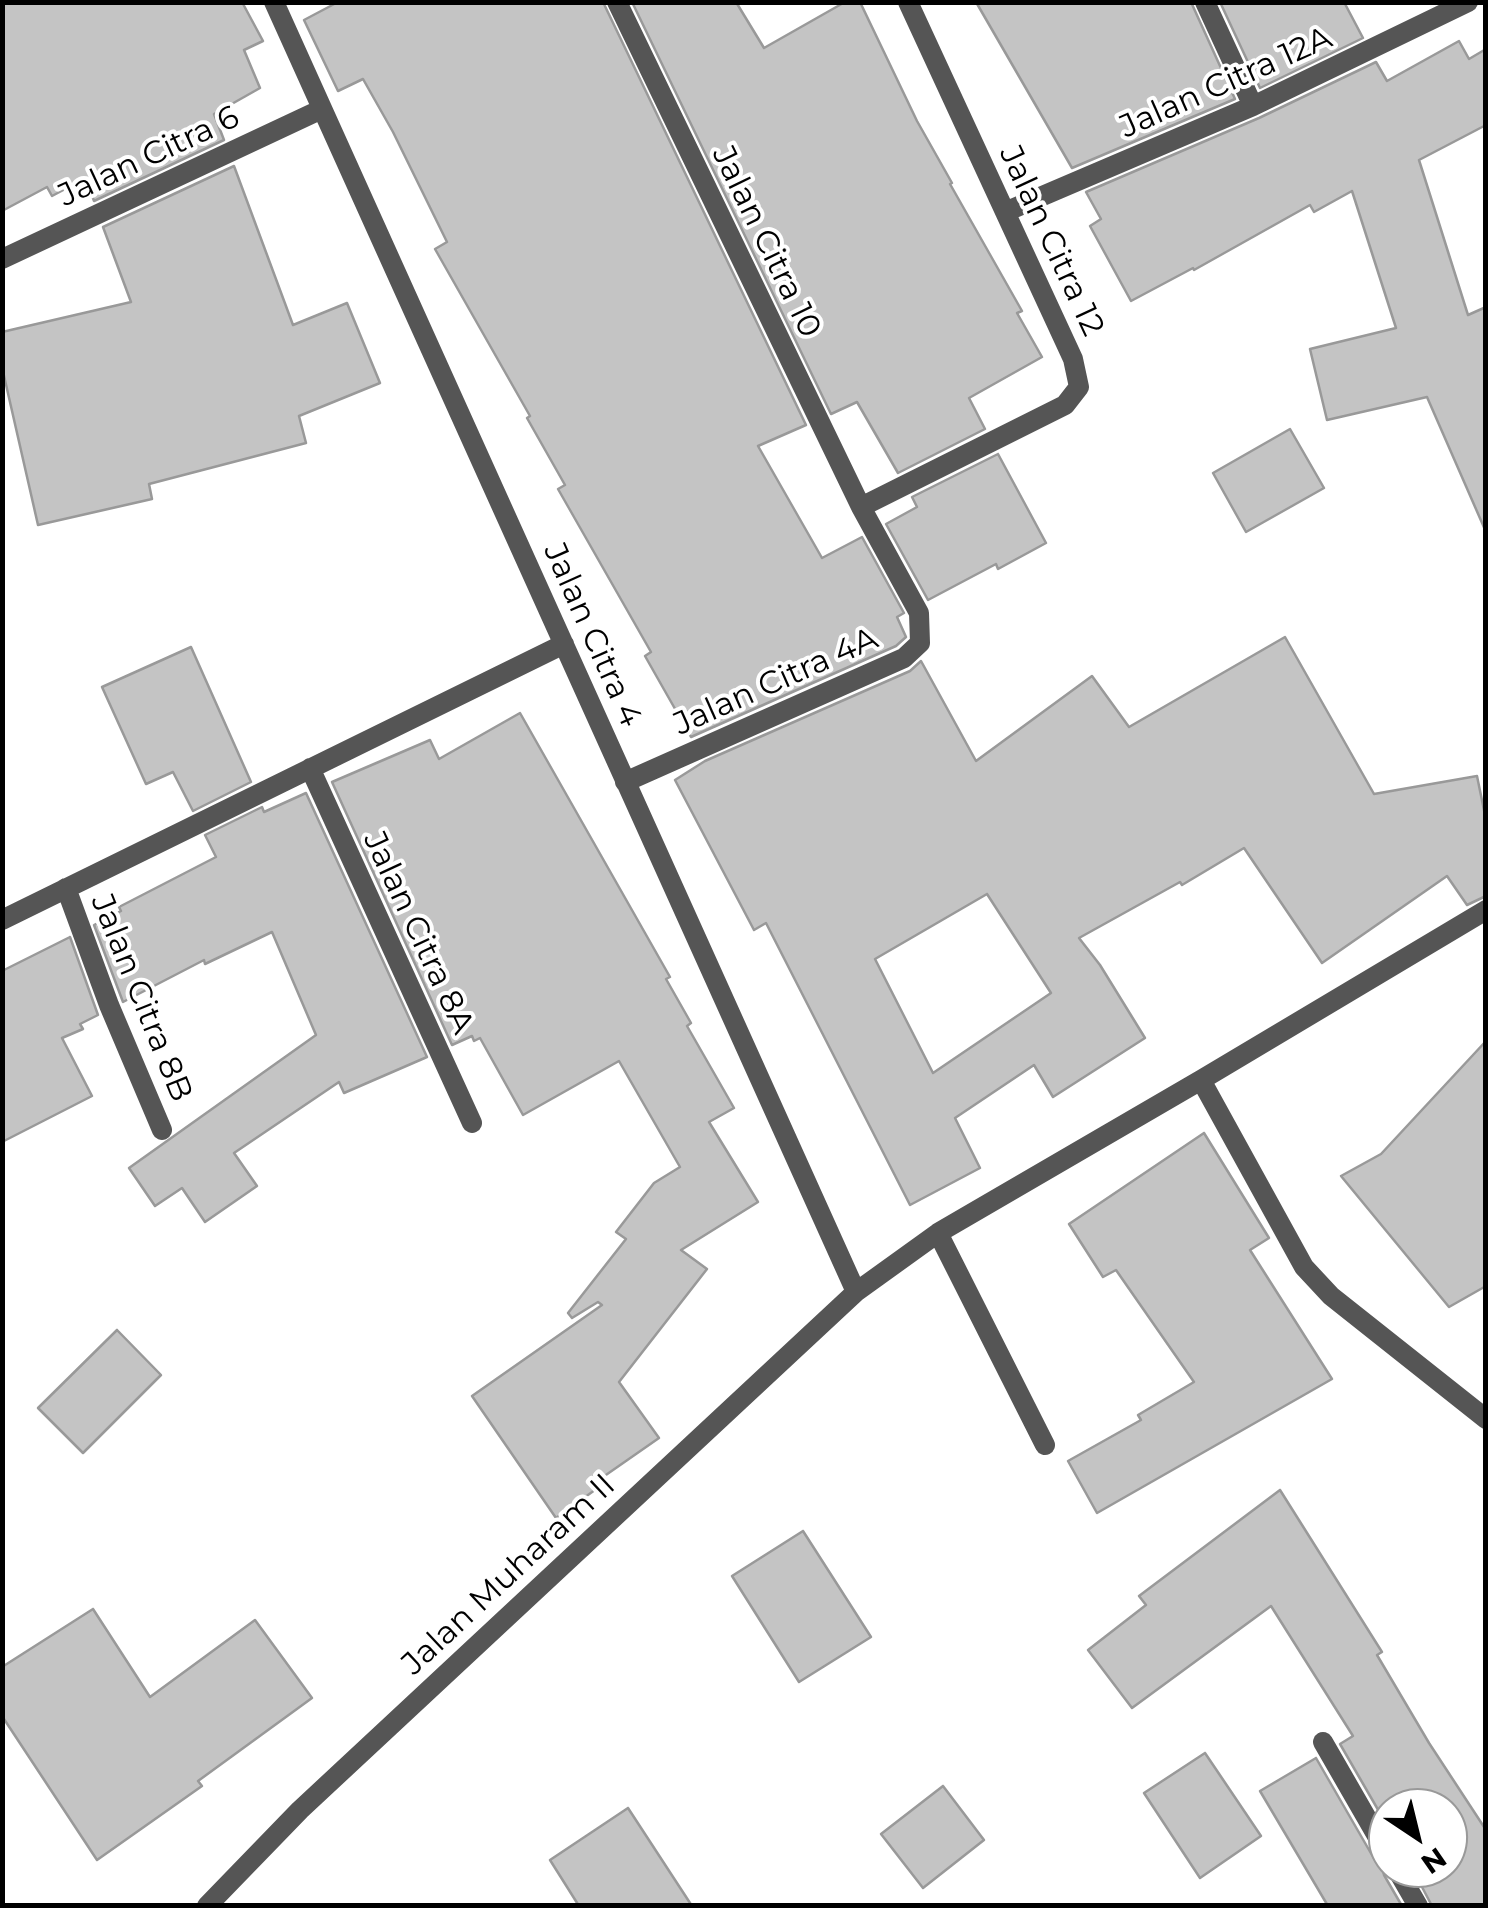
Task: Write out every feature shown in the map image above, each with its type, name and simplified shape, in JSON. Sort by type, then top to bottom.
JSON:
[{"type":"street","name":"Jalan Citra 4","points":[[274,2],[856,1292]]},
{"type":"street","name":"Jalan Citra 10","points":[[617,2],[862,507]]},
{"type":"street","name":"Jalan Citra 12","points":[[862,507],[1065,405],[1080,387],[1073,359],[908,2]]},
{"type":"street","points":[[1204,2],[1253,106]]},
{"type":"street","name":"Jalan Citra 12A","points":[[1006,212],[1253,106],[1468,2]]},
{"type":"street","name":"Jalan Citra 6","points":[[2,259],[322,109]]},
{"type":"street","name":"Jalan Citra 4A","points":[[625,782],[904,658],[920,643],[918,613],[862,507]]},
{"type":"street","points":[[2,920],[564,644]]},
{"type":"street","name":"Jalan Citra 8A","points":[[310,768],[472,1123]]},
{"type":"street","name":"Jalan Citra 8B","points":[[66,888],[109,1005],[162,1130]]},
{"type":"street","name":"Jalan Muharam II","points":[[206,1906],[300,1810],[856,1292],[938,1233],[1486,910]]},
{"type":"street","points":[[1201,1080],[1304,1267],[1331,1296],[1486,1418]]},
{"type":"street","points":[[938,1233],[1045,1444]]},
{"type":"street","points":[[1322,1742],[1368,1820]]},
{"type":"building","points":[[2,2],[242,2],[263,41],[244,50],[260,88],[214,114],[224,140],[94,201],[86,178],[52,196],[47,187],[2,211]]},
{"type":"building","points":[[338,2],[603,2],[806,425],[758,446],[822,558],[862,537],[904,613],[897,617],[906,637],[896,646],[691,737],[645,656],[651,652],[558,489],[565,485],[527,418],[530,416],[435,249],[447,242],[393,132],[363,79],[338,91],[304,20]]},
{"type":"building","points":[[632,2],[736,2],[764,48],[845,2],[860,2],[917,121],[1022,311],[1017,313],[1042,357],[969,398],[985,429],[898,473],[857,402],[831,414]]},
{"type":"building","points":[[976,2],[1191,2],[1235,99],[1072,168]]},
{"type":"building","points":[[1220,2],[1344,2],[1363,38],[1260,88]]},
{"type":"building","points":[[1459,41],[1469,59],[1486,49],[1486,125],[1419,160],[1468,315],[1486,307],[1486,532],[1427,397],[1327,420],[1310,349],[1396,328],[1352,191],[1314,212],[1310,205],[1131,301],[1090,226],[1101,219],[1086,192],[1259,118],[1376,62],[1387,81]]},
{"type":"building","points":[[234,166],[293,325],[347,303],[380,383],[299,416],[306,443],[149,484],[152,499],[38,525],[2,367],[2,332],[131,302],[103,227]]},
{"type":"building","points":[[1290,429],[1324,488],[1246,532],[1213,473]]},
{"type":"building","points":[[998,454],[1046,543],[928,600],[886,524],[917,507],[912,497]]},
{"type":"building","points":[[1285,637],[1374,794],[1477,776],[1486,820],[1486,896],[1467,905],[1447,876],[1322,963],[1244,848],[1182,885],[1180,882],[1079,938],[1145,1038],[1053,1097],[1034,1065],[955,1118],[980,1168],[910,1205],[766,923],[754,930],[675,780],[705,761],[910,671],[921,661],[976,761],[1092,676],[1129,727]],"holes":[[[987,894],[1051,993],[933,1073],[875,959]]]},
{"type":"building","points":[[191,647],[251,782],[193,811],[173,772],[146,784],[102,687]]},
{"type":"building","points":[[520,713],[670,977],[666,979],[691,1023],[687,1026],[734,1108],[709,1122],[758,1202],[681,1250],[707,1269],[619,1382],[659,1438],[603,1477],[606,1482],[556,1518],[472,1396],[602,1305],[598,1302],[572,1318],[568,1313],[626,1239],[616,1232],[654,1183],[680,1167],[619,1061],[523,1115],[480,1038],[474,1041],[472,1036],[452,1045],[332,782],[430,740],[439,759]]},
{"type":"building","points":[[306,793],[427,1057],[344,1093],[339,1082],[234,1153],[257,1186],[205,1222],[182,1188],[155,1206],[129,1168],[316,1035],[272,932],[205,964],[204,960],[123,1002],[94,925],[121,911],[119,907],[216,857],[205,835],[262,807],[264,812]]},
{"type":"building","points":[[70,937],[98,1015],[80,1024],[83,1029],[62,1038],[92,1096],[2,1142],[2,971]]},
{"type":"building","points":[[1486,1041],[1486,1286],[1449,1307],[1341,1176],[1381,1154]]},
{"type":"building","points":[[1204,1133],[1269,1238],[1250,1250],[1332,1379],[1097,1513],[1068,1461],[1141,1420],[1138,1415],[1194,1382],[1116,1270],[1103,1277],[1069,1224]]},
{"type":"building","points":[[117,1330],[161,1375],[83,1453],[38,1408]]},
{"type":"building","points":[[1280,1490],[1382,1652],[1377,1655],[1458,1788],[1368,1788],[1368,1792],[1340,1744],[1353,1736],[1271,1606],[1132,1708],[1088,1650],[1146,1605],[1139,1596]]},
{"type":"building","points":[[803,1531],[871,1637],[799,1682],[732,1576]]},
{"type":"building","points":[[93,1609],[150,1697],[255,1620],[312,1698],[198,1781],[202,1786],[97,1860],[2,1716],[2,1667]]},
{"type":"building","points":[[1205,1753],[1261,1836],[1200,1878],[1144,1793]]},
{"type":"building","points":[[1316,1758],[1368,1848],[1368,1888],[1392,1888],[1402,1906],[1328,1906],[1260,1791]]},
{"type":"building","points":[[943,1786],[984,1840],[923,1888],[881,1834]]},
{"type":"building","points":[[1468,1803],[1486,1830],[1486,1906],[1432,1906],[1423,1888],[1468,1888]]},
{"type":"building","points":[[628,1808],[692,1906],[579,1906],[550,1860]]}]
